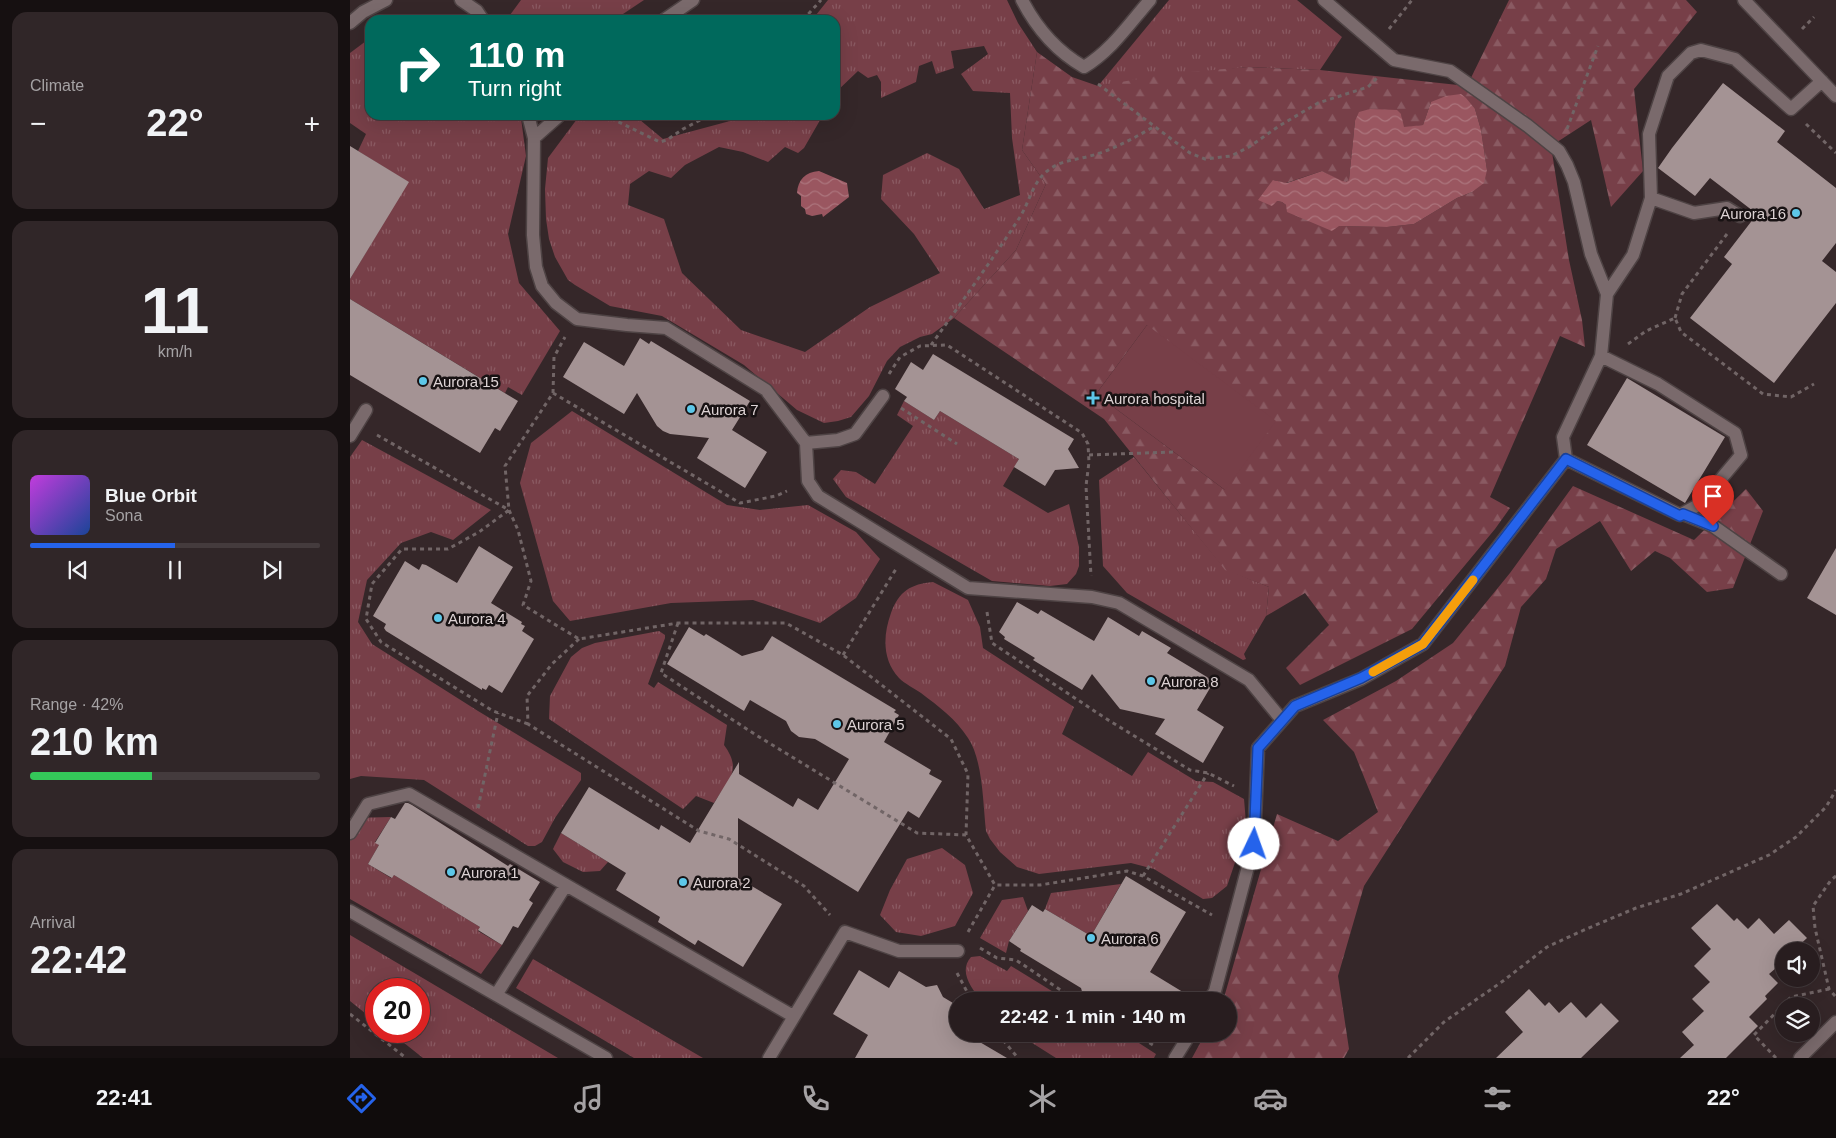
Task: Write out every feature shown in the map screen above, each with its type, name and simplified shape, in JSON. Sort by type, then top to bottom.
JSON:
[{"type":"street","points":[[463,0],[480,15]]},
{"type":"street","points":[[671,15],[693,0]]},
{"type":"street","points":[[1022,0],[1031,17],[1048,40],[1068,58],[1084,67],[1099,58],[1106,51],[1150,0]]},
{"type":"street","points":[[1214,992],[1254,844],[1258,748],[1295,706],[1361,678],[1423,644],[1566,459],[1563,437],[1601,356],[1607,294],[1591,254],[1574,182],[1559,151],[1528,126],[1450,71],[1394,60],[1324,0]]},
{"type":"street","points":[[1744,0],[1836,96]]},
{"type":"street","points":[[350,23],[380,1]]},
{"type":"street","points":[[1607,294],[1633,255],[1651,198],[1649,134],[1668,76],[1691,53],[1701,50],[1735,59],[1791,109],[1822,81]]},
{"type":"street","points":[[529,120],[534,138],[533,234],[536,267],[542,286],[556,303],[577,319],[627,326],[666,328],[766,390],[806,443],[808,481],[818,496],[968,588],[1092,598],[1119,603],[1249,680],[1282,720]]},
{"type":"street","points":[[534,138],[554,120]]},
{"type":"street","points":[[1651,198],[1694,213],[1727,208],[1740,216]]},
{"type":"street","points":[[1566,459],[1680,516],[1700,504],[1741,455],[1735,433],[1658,384],[1601,356]]},
{"type":"street","points":[[806,443],[838,440],[855,434],[883,396]]},
{"type":"street","points":[[350,436],[366,410]]},
{"type":"street","points":[[1683,514],[1713,526],[1781,574]]},
{"type":"street","points":[[350,834],[368,804],[409,794],[794,1016]]},
{"type":"street","points":[[496,995],[566,885]]},
{"type":"street","points":[[350,911],[606,1058]]},
{"type":"street","points":[[769,1058],[845,932],[899,951],[958,951]]},
{"type":"street","points":[[1800,1058],[1836,1022]]},
{"type":"street","points":[[1176,1058],[1185,1042]]},
{"type":"path","points":[[808,15],[821,0]]},
{"type":"path","points":[[1376,45],[1412,0]]},
{"type":"path","points":[[1802,29],[1814,17]]},
{"type":"path","points":[[1559,151],[1598,46]]},
{"type":"path","points":[[1084,67],[1098,84],[1190,153],[1205,159],[1231,156],[1249,147],[1318,103],[1368,87],[1394,60]]},
{"type":"path","points":[[1791,109],[1836,153]]},
{"type":"path","points":[[614,120],[660,142],[667,140],[700,120]]},
{"type":"path","points":[[931,346],[1016,223],[1036,183],[1050,169],[1068,160],[1089,157],[1120,146],[1155,126]]},
{"type":"path","points":[[1740,216],[1682,294],[1675,318],[1681,332],[1763,394],[1791,397],[1814,384]]},
{"type":"path","points":[[1601,356],[1623,348],[1646,331],[1675,318]]},
{"type":"path","points":[[577,319],[554,356],[553,393],[506,466],[510,510],[518,530],[531,581],[523,606],[579,639]]},
{"type":"path","points":[[958,444],[883,396],[880,389],[900,357],[920,346],[947,345],[1082,433],[1088,444],[1089,455],[1086,486],[1092,598]]},
{"type":"path","points":[[553,393],[740,503],[776,496],[808,481]]},
{"type":"path","points":[[358,424],[510,510]]},
{"type":"path","points":[[1089,455],[1173,452]]},
{"type":"path","points":[[510,510],[479,532],[448,549],[402,549],[372,584],[366,619],[381,642],[498,713],[528,724],[699,831],[729,839],[804,886],[845,932]]},
{"type":"path","points":[[843,655],[907,551]]},
{"type":"path","points":[[983,590],[992,643],[1105,718],[1190,770],[1208,774],[1257,797]]},
{"type":"path","points":[[678,623],[661,673],[756,735],[917,833],[966,835]]},
{"type":"path","points":[[528,724],[526,696],[552,664],[579,639],[678,623],[786,623],[843,655],[951,739],[968,774],[966,835],[995,884],[1040,885],[1127,872],[1142,876],[1231,926]]},
{"type":"path","points":[[473,831],[498,713]]},
{"type":"path","points":[[1142,876],[1208,774]]},
{"type":"path","points":[[1408,1058],[1444,1022],[1503,981],[1547,947],[1636,908],[1681,894],[1769,855],[1796,837],[1826,807],[1836,790]]},
{"type":"path","points":[[1836,876],[1812,906],[1815,928],[1829,988],[1836,997]]},
{"type":"path","points":[[972,944],[997,958],[1016,960],[1064,992]]},
{"type":"path","points":[[1776,1058],[1754,1035],[1791,997],[1829,988]]},
{"type":"path","points":[[350,1014],[406,1058]]},
{"type":"path","points":[[1005,1042],[1018,1058]]},
{"type":"green space","points":[[521,0],[644,0],[622,15],[510,15]]},
{"type":"green space","points":[[828,0],[1007,0],[1018,23],[1037,52],[1022,150],[1046,184],[1016,250],[954,318],[932,334],[920,337],[900,347],[887,361],[869,396],[851,417],[824,423],[797,410],[744,365],[662,316],[610,306],[568,280],[555,257],[549,239],[545,189],[548,158],[576,120],[640,120],[663,139],[731,120],[820,120],[804,148],[798,153],[785,147],[768,162],[743,152],[719,147],[685,165],[671,178],[649,171],[630,184],[628,205],[664,219],[682,273],[741,330],[805,352],[870,307],[940,273],[914,234],[881,199],[883,175],[927,153],[959,169],[984,209],[1020,195],[1012,138],[1010,93],[973,91],[961,74],[988,54],[984,46],[951,51],[954,68],[936,74],[932,61],[919,66],[916,82],[881,98],[881,82],[877,75],[868,78],[858,71],[840,88],[840,15],[816,15]]},
{"type":"green space","points":[[1169,0],[1297,0],[1342,37],[1320,70],[1247,67],[1098,86]]},
{"type":"green space","points":[[1509,0],[1686,0],[1697,12],[1634,89],[1643,171],[1611,207],[1591,120],[1551,146],[1569,260],[1582,320],[1585,347],[1560,336],[1490,497],[1510,508],[1495,529],[1412,629],[1300,685],[1286,668],[1329,625],[1305,593],[1266,616],[1269,587],[1225,570],[1104,419],[954,318],[1016,250],[1046,184],[1022,150],[1037,52],[1072,77],[1098,86],[1167,74],[1247,67],[1320,70],[1467,86]],"holes":[[[1431,102],[1475,109],[1481,130],[1487,170],[1472,192],[1457,198],[1414,224],[1387,227],[1339,226],[1277,201],[1273,180],[1286,183],[1322,171],[1342,182],[1349,180],[1355,121],[1401,114],[1403,128],[1423,125]],[[1147,325],[1225,490],[1096,394]]]},
{"type":"green space","points":[[365,42],[365,120],[521,120],[526,156],[508,234],[519,283],[560,331],[522,395],[508,387],[505,393],[350,299],[350,279],[408,182],[358,151],[366,134],[350,123],[350,53]]},
{"type":"green space","points":[[1147,325],[1276,421],[1225,490],[1096,394]]},
{"type":"green space","points":[[904,401],[934,420],[940,411],[1019,459],[1003,486],[1048,513],[1069,504],[1079,547],[1079,566],[1076,574],[1067,584],[1050,586],[992,581],[846,497],[833,479],[841,470],[856,472],[875,484],[913,426],[897,415]]},
{"type":"green space","points":[[572,411],[727,505],[760,510],[808,505],[856,532],[880,559],[856,598],[820,623],[753,600],[671,603],[570,621],[553,601],[520,483],[531,443]]},
{"type":"green space","points":[[362,440],[491,510],[453,540],[431,532],[401,543],[367,580],[358,622],[372,644],[581,773],[581,780],[555,818],[542,842],[535,846],[528,846],[424,780],[361,776],[350,779],[350,457]]},
{"type":"green space","points":[[1134,457],[1225,569],[1269,587],[1266,616],[1244,654],[1246,659],[1243,660],[1127,593],[1103,566],[1099,480]]},
{"type":"green space","points":[[1573,486],[1694,540],[1746,489],[1763,511],[1733,588],[1707,592],[1670,558],[1655,551],[1631,571],[1600,521],[1556,549],[1546,579],[1521,607],[1505,666],[1364,886],[1338,976],[1349,1049],[1344,1058],[1192,1058],[1201,1042],[1237,1042],[1237,992],[1226,992],[1277,814],[1338,841],[1378,812],[1354,752],[1323,720],[1396,681],[1453,643],[1510,573]]},
{"type":"green space","points":[[933,582],[968,600],[980,627],[983,648],[1074,707],[1062,734],[1132,776],[1148,752],[1196,781],[1213,782],[1244,799],[1246,823],[1227,886],[1212,898],[1203,899],[1154,869],[1131,863],[1039,874],[1017,867],[1000,852],[986,831],[977,758],[968,738],[946,713],[899,678],[893,671],[887,655],[886,630],[894,605],[902,594],[912,587]]},
{"type":"green space","points":[[659,631],[665,635],[665,638],[648,684],[654,688],[658,682],[727,725],[724,745],[730,754],[733,769],[714,803],[696,796],[683,809],[549,719],[550,696],[571,657],[582,648],[595,643]]},
{"type":"green space","points":[[391,817],[375,842],[379,845],[368,864],[391,878],[394,875],[480,927],[478,931],[502,945],[481,974],[350,899],[350,818]]},
{"type":"green space","points":[[561,833],[608,862],[600,871],[583,872],[563,862],[553,849]]},
{"type":"green space","points":[[942,848],[965,865],[973,893],[955,926],[921,936],[896,932],[880,915],[890,890],[907,859]]},
{"type":"green space","points":[[1121,884],[1091,936],[1045,909],[1051,893]]},
{"type":"green space","points":[[1023,897],[1028,911],[1009,941],[1006,953],[980,938],[1002,900]]},
{"type":"green space","points":[[350,935],[423,978],[365,978],[365,1013],[350,1001]]},
{"type":"green space","points":[[980,956],[1007,971],[1011,966],[1053,992],[975,992],[966,974],[967,963],[971,957]]},
{"type":"green space","points":[[533,959],[703,1058],[634,1058],[516,988]]},
{"type":"green space","points":[[430,982],[558,1058],[423,1058],[404,1043],[430,1043]]},
{"type":"green space","points":[[1031,1042],[1137,1042],[1156,1054],[1154,1058],[1056,1058]]},
{"type":"water","points":[[1461,94],[1475,109],[1481,130],[1487,170],[1484,183],[1472,192],[1457,198],[1414,224],[1387,227],[1339,226],[1332,231],[1287,212],[1286,205],[1282,202],[1277,201],[1272,206],[1258,200],[1273,180],[1287,183],[1322,171],[1342,181],[1346,182],[1349,180],[1355,121],[1359,112],[1370,109],[1397,110],[1401,114],[1404,127],[1423,125],[1431,102],[1446,96]]},
{"type":"water","points":[[819,171],[847,183],[849,197],[823,217],[822,214],[812,216],[806,214],[805,209],[801,206],[801,196],[797,193],[799,184],[806,175]]},
{"type":"building","name":"Aurora 16","points":[[1723,83],[1785,131],[1777,142],[1836,188],[1836,243],[1822,261],[1836,272],[1836,303],[1774,383],[1690,318],[1732,264],[1724,257],[1757,214],[1710,178],[1695,196],[1658,168]]},
{"type":"building","points":[[350,146],[409,182],[350,279]]},
{"type":"building","name":"Aurora 15","points":[[350,299],[518,401],[500,431],[495,428],[480,453],[350,375]]},
{"type":"building","name":"Aurora 7","points":[[640,338],[649,344],[651,341],[750,401],[732,430],[767,452],[745,488],[697,458],[709,438],[670,434],[663,431],[657,426],[637,393],[624,414],[563,377],[584,342],[624,366]]},
{"type":"building","points":[[933,354],[1074,439],[1068,449],[1079,468],[1055,470],[1045,486],[1014,467],[1019,459],[940,411],[934,420],[904,401],[907,397],[895,389],[911,362],[923,370]]},
{"type":"building","points":[[1627,378],[1725,437],[1685,503],[1587,445]]},
{"type":"building","name":"Aurora 4","points":[[479,546],[513,567],[491,603],[522,622],[521,624],[525,626],[522,631],[534,639],[502,693],[489,685],[486,690],[482,688],[482,690],[386,631],[384,628],[386,624],[373,616],[405,561],[419,570],[422,564],[426,565],[457,583]]},
{"type":"building","points":[[1836,548],[1836,615],[1807,598]]},
{"type":"building","name":"Aurora 8","points":[[1017,602],[1038,614],[1041,610],[1094,641],[1108,617],[1139,636],[1142,631],[1171,648],[1167,653],[1207,677],[1213,683],[1197,710],[1224,727],[1203,763],[1155,734],[1165,719],[1120,709],[1092,674],[1082,690],[1033,660],[1035,658],[1004,639],[1005,637],[999,632]]},
{"type":"building","points":[[689,627],[704,636],[706,634],[742,656],[763,650],[772,636],[896,710],[894,712],[899,715],[884,742],[931,770],[929,774],[942,781],[919,818],[908,811],[858,892],[738,818],[738,878],[782,904],[743,967],[698,940],[695,945],[658,922],[660,917],[616,890],[626,873],[561,833],[589,787],[659,830],[661,825],[690,843],[739,762],[739,774],[793,807],[798,798],[818,810],[849,759],[815,739],[799,737],[791,731],[786,721],[750,700],[744,711],[667,664]]},
{"type":"building","name":"Aurora 1","points":[[405,803],[412,805],[508,866],[510,864],[540,882],[529,900],[533,903],[518,928],[513,926],[502,945],[478,930],[480,927],[394,875],[392,878],[368,864],[379,845],[375,843],[391,817],[395,819]]},
{"type":"building","name":"Aurora 6","points":[[1126,876],[1186,912],[1150,972],[1183,992],[1082,992],[1081,988],[1020,951],[1021,949],[1009,941],[1032,905],[1043,912],[1045,909],[1091,936]]},
{"type":"building","points":[[1717,904],[1734,921],[1737,918],[1748,929],[1759,918],[1774,934],[1789,920],[1807,938],[1803,942],[1775,942],[1775,969],[1769,974],[1775,980],[1775,986],[1765,996],[1767,999],[1749,1017],[1758,1026],[1726,1058],[1680,1058],[1694,1045],[1682,1032],[1704,1011],[1692,999],[1710,982],[1694,966],[1711,949],[1691,928]]},
{"type":"building","points":[[859,970],[889,988],[899,971],[926,987],[937,985],[943,997],[949,1001],[949,1042],[980,1042],[1007,1058],[855,1058],[868,1035],[833,1014]]},
{"type":"building","points":[[1529,989],[1545,1006],[1549,1002],[1559,1013],[1571,1002],[1586,1018],[1601,1003],[1619,1021],[1581,1058],[1496,1058],[1523,1032],[1505,1012]]},
{"type":"slow traffic","points":[[1373,672],[1423,644],[1473,580]]},
{"type":"place","name":"Aurora 16","points":[[1796,213]]},
{"type":"place","name":"Aurora 15","points":[[423,381]]},
{"type":"place","name":"Aurora hospital","points":[[1093,398]]},
{"type":"place","name":"Aurora 7","points":[[691,409]]},
{"type":"place","name":"Aurora 4","points":[[438,618]]},
{"type":"place","name":"Aurora 8","points":[[1151,681]]},
{"type":"place","name":"Aurora 5","points":[[837,724]]},
{"type":"place","name":"Aurora 1","points":[[451,872]]},
{"type":"place","name":"Aurora 2","points":[[683,882]]},
{"type":"place","name":"Aurora 6","points":[[1091,938]]},
{"type":"route","points":[[1254,844],[1258,748],[1295,706],[1361,678],[1423,644],[1566,459],[1680,516],[1683,514],[1713,526]]}]
